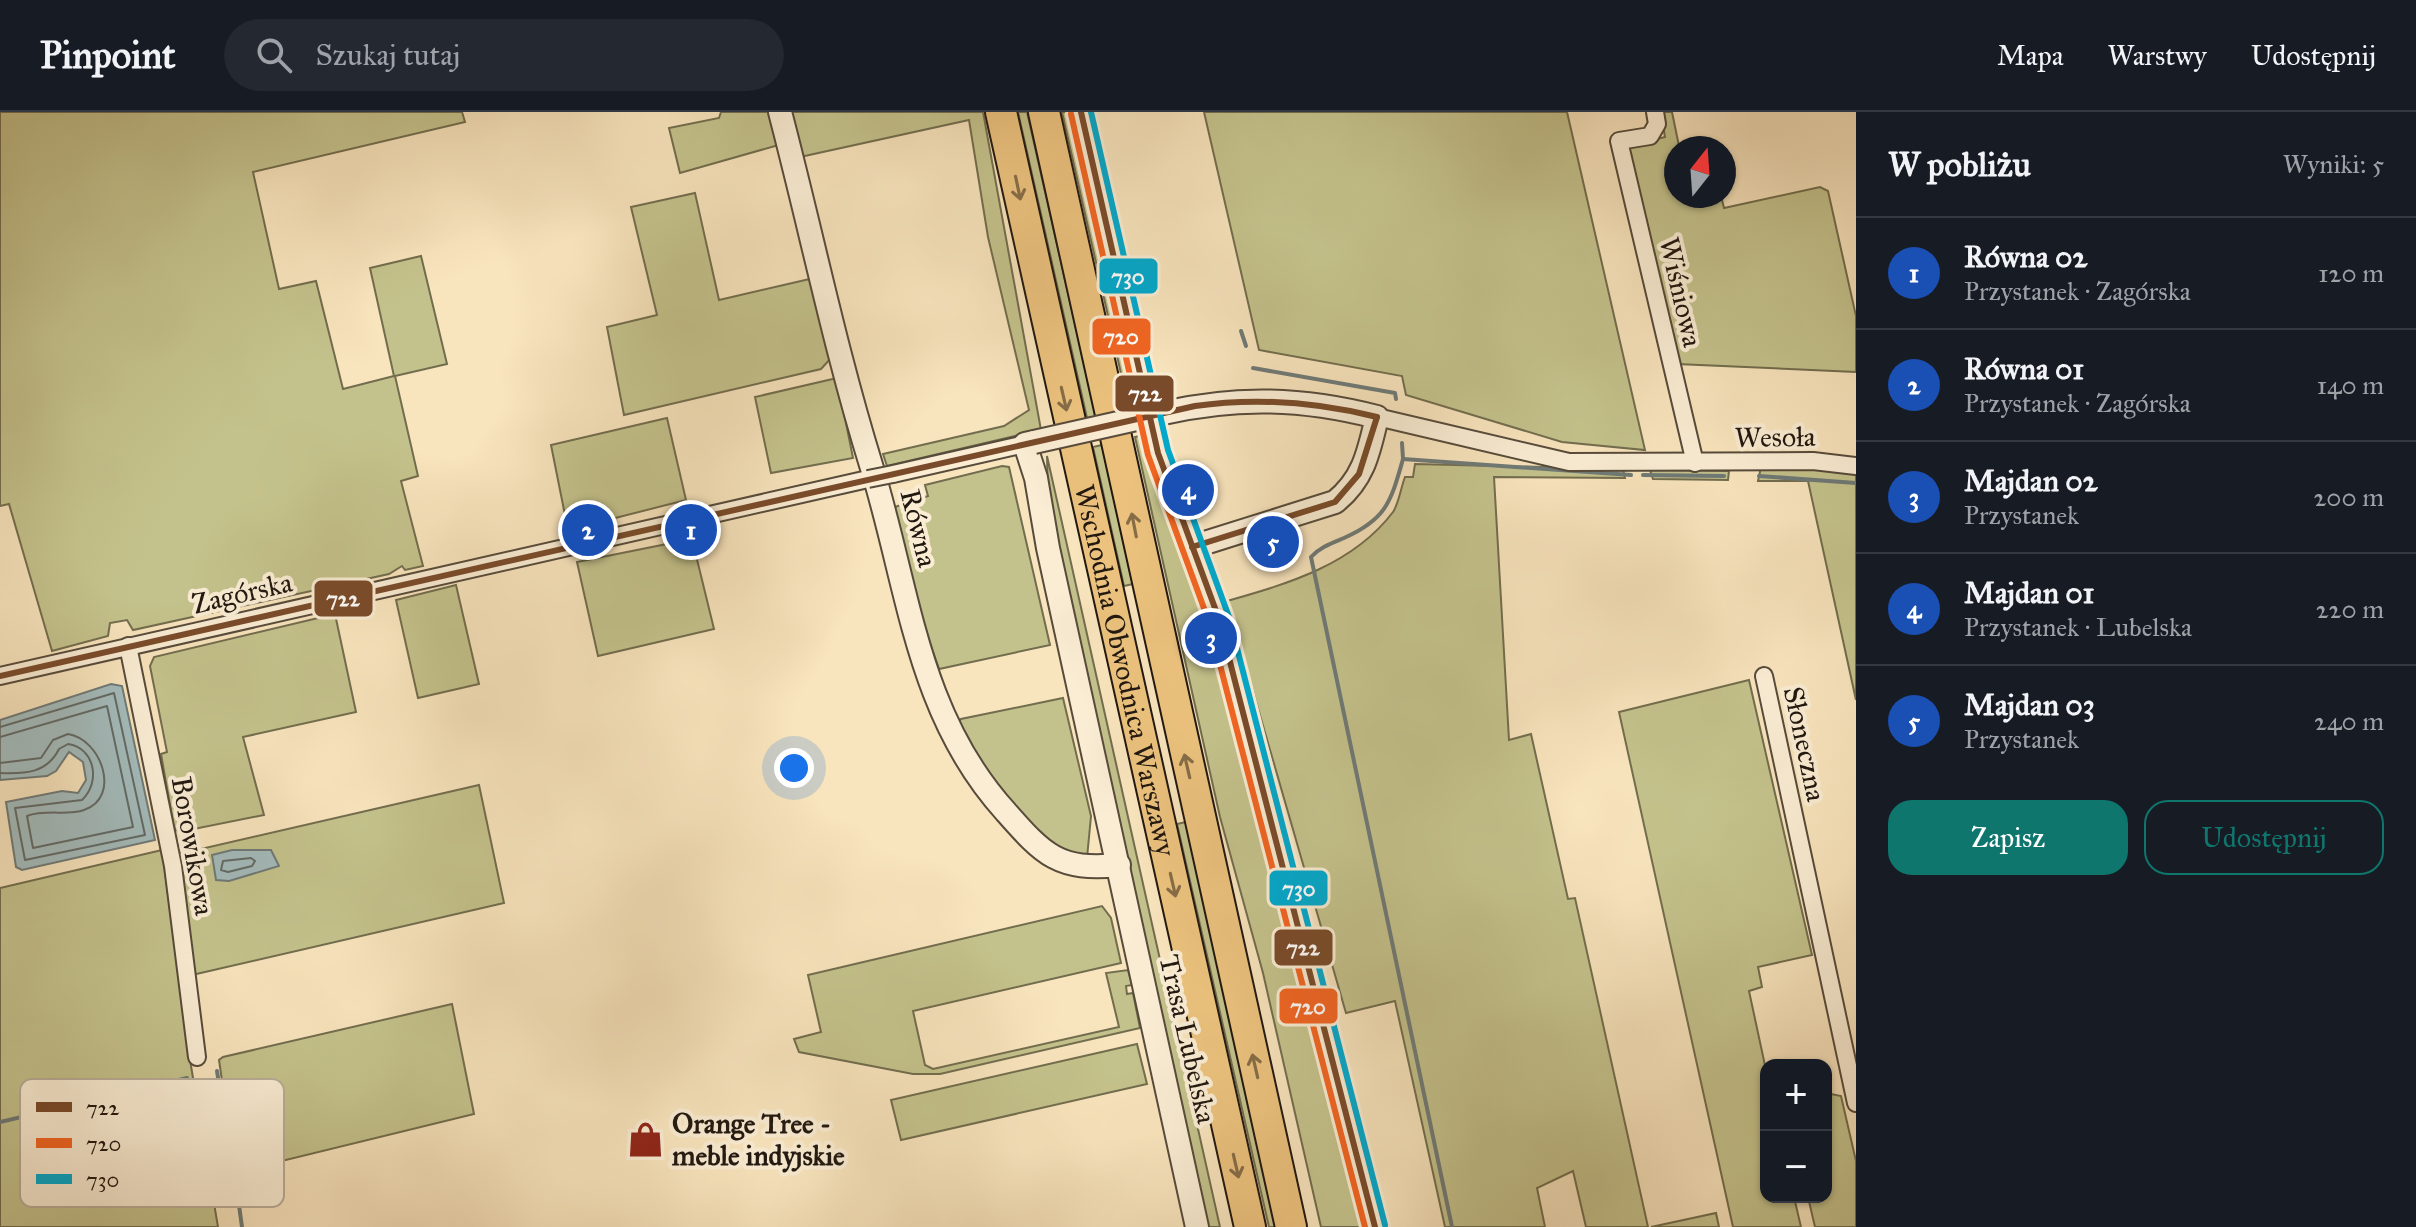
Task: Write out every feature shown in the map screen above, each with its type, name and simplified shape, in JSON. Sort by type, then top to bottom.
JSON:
[{"type":"highway","name":"Wschodnia Obwodnica Warszawy","points":[[1001,112],[1250,1227]]},
{"type":"highway","name":"Wschodnia Obwodnica Warszawy","points":[[1044,112],[1291,1227]]},
{"type":"street","name":"Równa","points":[[780,112],[843,370],[917,644],[950,734],[977,779],[1045,853],[1079,867],[1119,865]]},
{"type":"street","points":[[1081,112],[1154,438],[1219,619],[1375,1227]]},
{"type":"street","name":"Wiśniowa","points":[[1655,112],[1657,124],[1650,136],[1619,141],[1695,463]]},
{"type":"street","points":[[1030,443],[1219,402],[1271,399],[1325,404],[1377,417],[1362,471],[1348,491],[1335,502],[1192,547]]},
{"type":"street","name":"Wesoła","points":[[1377,417],[1569,462],[1813,461],[1856,466]]},
{"type":"street","name":"Trasa Lubelska","points":[[1030,443],[1048,548],[1197,1227]]},
{"type":"street","name":"Zagórska","points":[[0,676],[1030,443]]},
{"type":"street","name":"Borowikowa","points":[[128,646],[173,866],[197,1057]]},
{"type":"street","name":"Słoneczna","points":[[1764,676],[1856,1103]]},
{"type":"shaded area","points":[[0,112],[462,112],[465,122],[253,172],[279,289],[316,281],[343,389],[394,376],[370,268],[421,256],[447,364],[395,376],[418,476],[401,481],[423,566],[405,570],[402,566],[389,574],[133,630],[127,620],[110,623],[108,636],[52,651],[9,504],[0,506]]},
{"type":"shaded area","points":[[721,112],[774,112],[782,144],[680,173],[669,128],[719,118]]},
{"type":"shaded area","points":[[791,112],[983,112],[1041,430],[887,466],[883,454],[1004,426],[1029,410],[988,237],[969,120],[800,157]]},
{"type":"shaded area","points":[[1018,112],[1027,112],[1096,417],[1087,418]]},
{"type":"shaded area","points":[[1062,112],[1074,112],[1140,406],[1129,409]]},
{"type":"shaded area","points":[[1204,112],[1567,112],[1645,450],[1562,442],[1406,395],[1402,376],[1259,350]]},
{"type":"shaded area","points":[[1661,112],[1672,112],[1677,136],[1665,136]]},
{"type":"shaded area","points":[[1664,137],[1664,208],[1736,208],[1736,205],[1820,187],[1828,191],[1856,316],[1856,372],[1677,364],[1626,147]]},
{"type":"shaded area","points":[[695,193],[719,300],[814,278],[832,357],[821,369],[624,415],[607,327],[657,315],[631,207]]},
{"type":"shaded area","points":[[837,378],[853,458],[771,473],[755,397]]},
{"type":"shaded area","points":[[667,418],[686,500],[568,530],[551,445]]},
{"type":"shaded area","points":[[1144,435],[1206,612],[1210,642],[1214,642],[1368,1227],[1321,1227],[1263,973],[1220,817],[1135,437]]},
{"type":"shaded area","points":[[1102,445],[1133,584],[1124,586],[1093,447]]},
{"type":"shaded area","points":[[1047,456],[1220,1227],[1203,1227],[1057,546],[1048,494]]},
{"type":"shaded area","points":[[1415,464],[1623,469],[1625,478],[1494,477],[1509,740],[1531,734],[1568,899],[1575,898],[1648,1227],[1586,1227],[1573,1171],[1537,1188],[1545,1227],[1445,1227],[1395,1001],[1346,1013],[1227,601],[1318,570],[1359,546],[1393,512],[1405,477],[1413,477]]},
{"type":"shaded area","points":[[1775,465],[1856,472],[1856,700],[1808,481],[1758,481],[1761,467]]},
{"type":"shaded area","points":[[1002,466],[1009,467],[1050,645],[939,669],[909,584],[892,508],[928,496],[925,485]]},
{"type":"shaded area","points":[[1650,470],[1729,471],[1728,480],[1653,479]]},
{"type":"shaded area","points":[[692,539],[714,629],[598,656],[577,562]]},
{"type":"shaded area","points":[[456,585],[479,684],[418,698],[396,600]]},
{"type":"shaded area","points":[[335,614],[356,712],[243,737],[264,815],[179,832],[174,828],[161,754],[167,752],[150,666],[154,657]]},
{"type":"shaded area","points":[[1749,680],[1812,955],[1758,967],[1762,987],[1749,991],[1764,1059],[1760,1059],[1760,1203],[1795,1203],[1801,1227],[1733,1227],[1619,712]]},
{"type":"shaded area","points":[[1063,698],[1091,816],[1087,858],[1051,846],[980,769],[958,723],[961,719]]},
{"type":"shaded area","points":[[479,785],[504,903],[192,975],[179,854]]},
{"type":"shaded area","points":[[1186,822],[1277,1227],[1269,1227],[1177,824]]},
{"type":"shaded area","points":[[162,850],[193,1079],[20,1079],[20,1207],[215,1207],[218,1227],[0,1227],[0,888]]},
{"type":"shaded area","points":[[1102,906],[1111,918],[1121,963],[913,1011],[925,1065],[933,1069],[1119,1027],[1106,973],[1128,970],[1132,985],[1126,986],[1127,994],[1133,993],[1140,1028],[940,1074],[913,1074],[799,1052],[794,1039],[821,1032],[808,975]]},
{"type":"shaded area","points":[[452,1004],[474,1114],[284,1160],[284,1079],[222,1079],[219,1060]]},
{"type":"shaded area","points":[[1137,1044],[1147,1084],[901,1140],[891,1100]]},
{"type":"shaded area","points":[[1832,1094],[1841,1096],[1856,1161],[1856,1227],[1815,1227],[1809,1203],[1832,1203]]},
{"type":"shaded area","points":[[1716,1213],[1719,1227],[1651,1227]]},
{"type":"water","points":[[111,684],[122,686],[155,840],[22,870],[16,867],[6,802],[62,791],[78,793],[86,780],[83,762],[69,752],[56,771],[47,776],[0,780],[0,720]]},
{"type":"water","points":[[232,850],[271,850],[279,866],[229,881],[216,880],[212,855]]},
{"type":"waterway","points":[[1241,331],[1246,346]]},
{"type":"waterway","points":[[1253,368],[1395,393],[1396,399]]},
{"type":"waterway","points":[[1402,443],[1403,459],[1631,475]]},
{"type":"waterway","points":[[1403,459],[1395,486],[1378,516],[1370,524],[1311,557],[1452,1227]]},
{"type":"waterway","points":[[1643,475],[1724,476]]},
{"type":"waterway","points":[[1759,476],[1856,483]]},
{"type":"waterway","points":[[217,1071],[218,1079]]},
{"type":"waterway","points":[[183,1079],[187,1078]]},
{"type":"waterway","points":[[0,1122],[20,1117]]},
{"type":"waterway","points":[[239,1207],[242,1227]]},
{"type":"transit line","name":"722","points":[[1081,112],[1158,453],[1219,619],[1375,1227]]},
{"type":"transit line","name":"730","points":[[1091,112],[1168,450],[1229,617],[1385,1225]]},
{"type":"transit line","name":"720","points":[[1071,114],[1148,455],[1209,622],[1365,1227]]},
{"type":"transit line","name":"722","points":[[0,676],[1195,406],[1286,402],[1377,417]]},
{"type":"transit line","name":"722","points":[[1192,547],[1335,502],[1359,474],[1377,417]]},
{"type":"place","name":"Majdan 01","points":[[1188,490]]},
{"type":"place","name":"Równa 01","points":[[588,530]]},
{"type":"place","name":"Równa 02","points":[[691,530]]},
{"type":"place","name":"Majdan 03","points":[[1273,542]]},
{"type":"place","name":"Majdan 02","points":[[1211,638]]},
{"type":"place","name":"Orange Tree - meble indyjskie","points":[[646,1139]]}]
